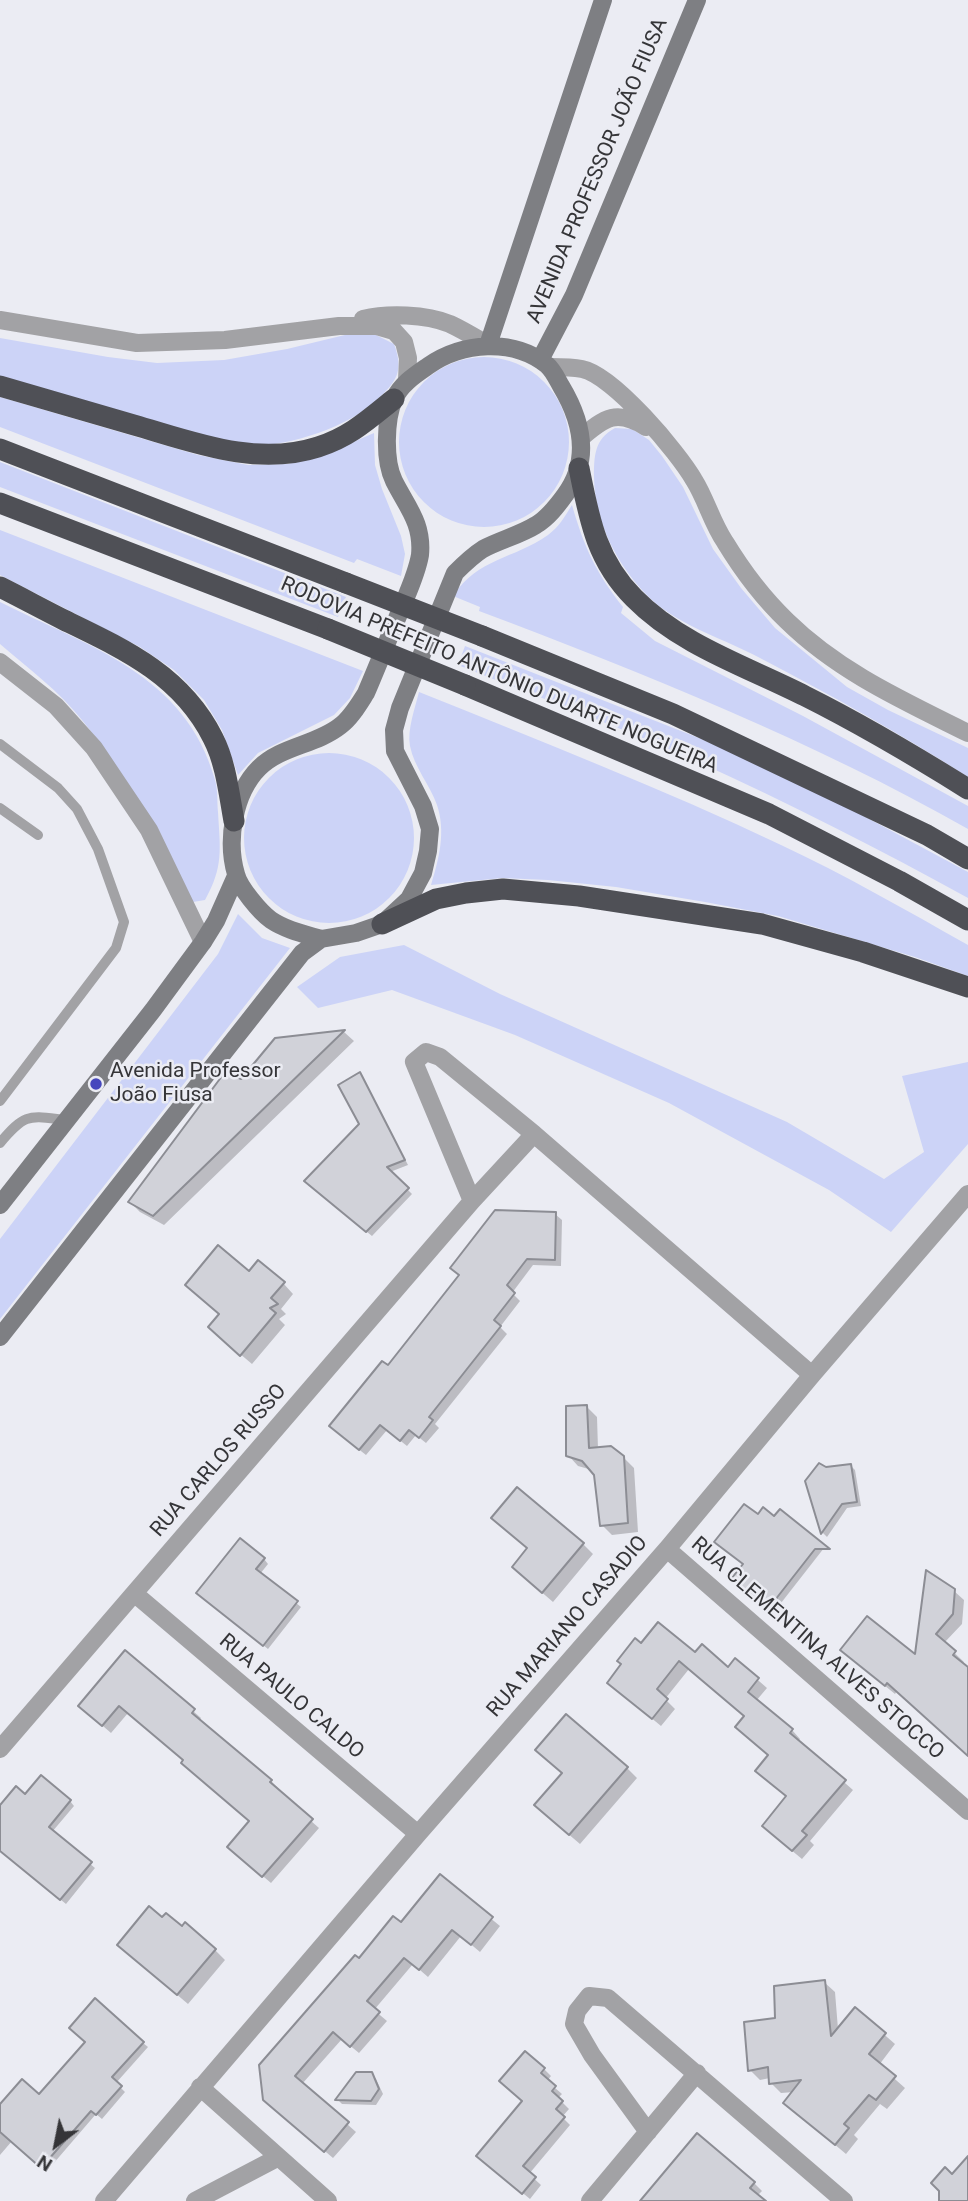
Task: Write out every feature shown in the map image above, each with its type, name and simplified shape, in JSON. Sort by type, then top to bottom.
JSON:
[{"type":"highway","points":[[0,386],[211,447],[248,454],[283,455],[317,447],[353,432],[394,399]]},
{"type":"highway","name":"RODOVIA PREFEITO ANTÔNIO DUARTE NOGUEIRA","points":[[0,449],[482,636],[673,714],[928,835],[968,859]]},
{"type":"highway","points":[[579,468],[597,545],[633,598],[664,624],[879,736],[968,789]]},
{"type":"highway","name":"RODOVIA PREFEITO ANTÔNIO DUARTE NOGUEIRA","points":[[0,503],[328,629],[769,814],[968,920]]},
{"type":"highway","points":[[0,587],[117,646],[151,666],[178,690],[201,717],[214,740],[225,771],[234,821]]},
{"type":"highway","points":[[382,924],[436,898],[466,892],[503,889],[579,895],[762,925],[863,952],[968,987]]},
{"type":"main road","name":"AVENIDA PROFESSOR JOÃO FIUSA","points":[[488,345],[603,0]]},
{"type":"main road","name":"AVENIDA PROFESSOR JOÃO FIUSA","points":[[545,363],[697,0]]},
{"type":"main road","points":[[0,1337],[291,965],[321,939],[356,933],[382,924],[409,899],[423,873],[430,829],[423,806],[395,751],[394,730],[400,709],[455,573],[485,548],[537,525],[568,492],[579,468],[581,438],[576,414],[545,363],[518,351],[488,345],[456,351],[436,360],[408,380],[394,399],[387,433],[387,457],[393,480],[413,513],[419,532],[420,554],[413,579],[366,692],[357,707],[340,726],[275,756],[259,768],[239,800],[232,849],[236,876],[255,904],[269,918],[285,928],[321,939]]},
{"type":"main road","points":[[0,1205],[203,942],[216,922],[236,876]]},
{"type":"street","points":[[340,326],[375,316],[411,316],[448,323],[488,345]]},
{"type":"street","points":[[0,320],[137,343],[225,340],[340,326],[377,326],[394,331],[404,342],[408,358],[408,380]]},
{"type":"street","points":[[545,363],[584,369],[612,385],[661,436],[679,456],[695,481],[722,538],[737,562],[786,620],[813,645],[869,683],[968,733]]},
{"type":"street","points":[[581,438],[612,417],[630,417],[661,436]]},
{"type":"street","points":[[0,662],[55,706],[94,748],[149,830],[203,942]]},
{"type":"street","points":[[472,1201],[414,1062],[426,1052],[440,1058],[534,1134],[812,1375]]},
{"type":"street","name":"RUA CARLOS RUSSO","points":[[0,1749],[472,1201],[534,1134]]},
{"type":"street","name":"RUA MARIANO CASADIO","points":[[104,2201],[418,1834],[667,1549],[968,1194]]},
{"type":"street","name":"RUA CLEMENTINA ALVES STOCCO","points":[[667,1549],[968,1811]]},
{"type":"street","name":"RUA PAULO CALDO","points":[[135,1594],[418,1834]]},
{"type":"street","points":[[648,2132],[592,2055],[574,2024],[577,2011],[589,1996],[608,1998],[844,2201]]},
{"type":"street","points":[[590,2201],[697,2073]]},
{"type":"street","points":[[200,2087],[328,2201]]},
{"type":"street","points":[[195,2201],[277,2158]]},
{"type":"lane","points":[[0,1101],[116,948],[124,922],[98,849],[77,809],[58,788],[2,749]]},
{"type":"lane","points":[[0,808],[38,835]]},
{"type":"lane","points":[[0,1143],[18,1122],[36,1116],[67,1120]]},
{"type":"shaded area","points":[[349,334],[376,335],[394,344],[398,369],[394,381],[377,400],[351,419],[317,433],[281,443],[248,446],[215,441],[0,376],[0,338],[157,363],[224,360]]},
{"type":"shaded area","points":[[484,357],[517,363],[544,382],[563,409],[569,442],[563,475],[544,502],[517,521],[484,527],[451,521],[424,502],[405,475],[399,442],[405,409],[424,382],[451,363]]},
{"type":"shaded area","points":[[0,397],[198,455],[248,465],[288,464],[330,452],[374,433],[375,465],[405,554],[401,576],[357,559],[354,563],[0,427]]},
{"type":"shaded area","points":[[615,428],[632,429],[649,440],[662,456],[683,487],[713,549],[775,628],[847,687],[968,748],[968,777],[839,701],[747,651],[677,618],[652,600],[619,560],[604,529],[595,495],[597,449],[608,432]]},
{"type":"shaded area","points":[[0,462],[346,597],[338,617],[0,487]]},
{"type":"shaded area","points":[[572,505],[592,559],[605,583],[623,607],[621,613],[655,641],[803,716],[968,806],[968,829],[789,738],[666,684],[479,611],[480,607],[453,596],[463,583],[485,566],[548,535],[559,525]]},
{"type":"shaded area","points":[[0,530],[363,671],[350,698],[334,715],[258,753],[238,775],[222,730],[204,700],[174,670],[140,647],[0,575]]},
{"type":"shaded area","points":[[0,602],[99,650],[129,668],[157,689],[181,714],[201,744],[217,788],[218,867],[205,900],[193,902],[128,786],[82,720],[53,690],[0,644]]},
{"type":"shaded area","points":[[465,646],[704,740],[817,791],[968,872],[968,898],[834,827],[696,761],[458,665]]},
{"type":"shaded area","points":[[419,692],[647,785],[829,868],[968,945],[968,976],[915,957],[778,916],[705,902],[616,887],[548,880],[502,878],[431,885],[439,855],[441,825],[437,805],[415,761],[409,740]]},
{"type":"shaded area","points":[[329,753],[362,759],[389,778],[408,805],[414,838],[408,871],[389,898],[362,917],[329,923],[296,917],[269,898],[250,871],[244,838],[250,805],[269,778],[296,759]]},
{"type":"shaded area","points":[[238,914],[262,938],[290,948],[0,1319],[0,1239],[218,954]]},
{"type":"shaded area","points":[[404,945],[500,994],[787,1122],[884,1179],[924,1152],[902,1076],[968,1062],[968,1144],[891,1232],[829,1190],[669,1103],[515,1035],[392,990],[318,1008],[297,987],[340,957]]},
{"type":"building","points":[[345,1030],[153,1216],[128,1202],[225,1072],[241,1079],[275,1038]]},
{"type":"building","points":[[360,1072],[405,1160],[387,1167],[409,1188],[366,1232],[304,1181],[359,1124],[338,1085]]},
{"type":"building","points":[[495,1210],[556,1212],[555,1260],[527,1259],[507,1285],[515,1293],[494,1320],[501,1326],[429,1417],[433,1420],[419,1438],[409,1430],[400,1441],[380,1425],[359,1450],[329,1426],[382,1361],[388,1365],[459,1275],[450,1268]]},
{"type":"building","points":[[218,1245],[249,1271],[258,1260],[285,1282],[271,1298],[278,1304],[270,1308],[276,1313],[240,1356],[208,1327],[219,1314],[185,1285]]},
{"type":"building","points":[[587,1405],[589,1448],[611,1446],[624,1456],[628,1523],[600,1526],[594,1475],[582,1461],[566,1456],[566,1406]]},
{"type":"building","points":[[819,1463],[826,1467],[851,1464],[857,1502],[842,1504],[821,1534],[805,1481]]},
{"type":"building","points":[[517,1487],[584,1543],[542,1593],[512,1567],[527,1548],[491,1518]]},
{"type":"building","points":[[744,1504],[758,1514],[763,1507],[774,1516],[780,1509],[830,1549],[815,1549],[768,1609],[731,1579],[743,1564],[714,1542]]},
{"type":"building","points":[[240,1538],[265,1558],[256,1569],[298,1601],[263,1646],[196,1593]]},
{"type":"building","points":[[926,1570],[955,1589],[953,1614],[936,1634],[956,1651],[953,1655],[968,1667],[968,1756],[887,1683],[885,1686],[840,1650],[867,1616],[915,1654]]},
{"type":"building","points":[[658,1622],[695,1652],[702,1644],[728,1667],[735,1658],[759,1678],[748,1692],[793,1729],[790,1733],[846,1780],[802,1831],[807,1835],[792,1851],[762,1826],[786,1796],[755,1771],[768,1755],[735,1727],[744,1716],[679,1661],[657,1689],[668,1699],[652,1719],[607,1683],[621,1664],[617,1661],[635,1638],[641,1643]]},
{"type":"building","points":[[125,1650],[195,1709],[192,1713],[272,1780],[270,1782],[313,1819],[262,1877],[227,1847],[249,1821],[119,1706],[102,1726],[78,1706]]},
{"type":"building","points":[[566,1714],[628,1767],[569,1835],[534,1805],[562,1773],[535,1750]]},
{"type":"building","points":[[41,1775],[71,1800],[49,1827],[92,1862],[60,1900],[0,1851],[0,1805],[16,1786],[25,1794]]},
{"type":"building","points":[[440,1874],[493,1917],[471,1945],[452,1930],[419,1970],[404,1958],[367,2001],[380,2012],[350,2047],[333,2032],[295,2076],[349,2122],[324,2152],[263,2100],[259,2065],[355,1955],[359,1958],[393,1916],[401,1922]]},
{"type":"building","points":[[149,1906],[162,1917],[166,1913],[182,1926],[185,1922],[216,1949],[177,1995],[117,1945]]},
{"type":"building","points":[[825,1980],[831,2036],[855,2007],[886,2033],[869,2054],[896,2076],[876,2100],[869,2095],[844,2124],[849,2128],[835,2145],[783,2103],[801,2080],[769,2084],[768,2067],[748,2071],[744,2022],[775,2018],[774,1986]]},
{"type":"building","points":[[95,1998],[144,2042],[112,2077],[122,2086],[96,2115],[91,2111],[41,2168],[0,2132],[0,2104],[22,2079],[39,2094],[85,2042],[69,2028]]},
{"type":"building","points":[[525,2051],[545,2068],[541,2073],[556,2086],[552,2091],[563,2101],[556,2109],[565,2117],[523,2166],[536,2177],[522,2194],[476,2156],[522,2101],[499,2081]]},
{"type":"building","points":[[356,2072],[372,2072],[379,2089],[371,2101],[335,2100]]},
{"type":"building","points":[[697,2133],[755,2182],[750,2188],[766,2201],[640,2201]]},
{"type":"building","points":[[968,2156],[968,2201],[939,2201],[939,2191],[931,2183],[945,2167],[952,2174]]},
{"type":"place","name":"Avenida Professor João Fiusa","points":[[96,1084]]}]
